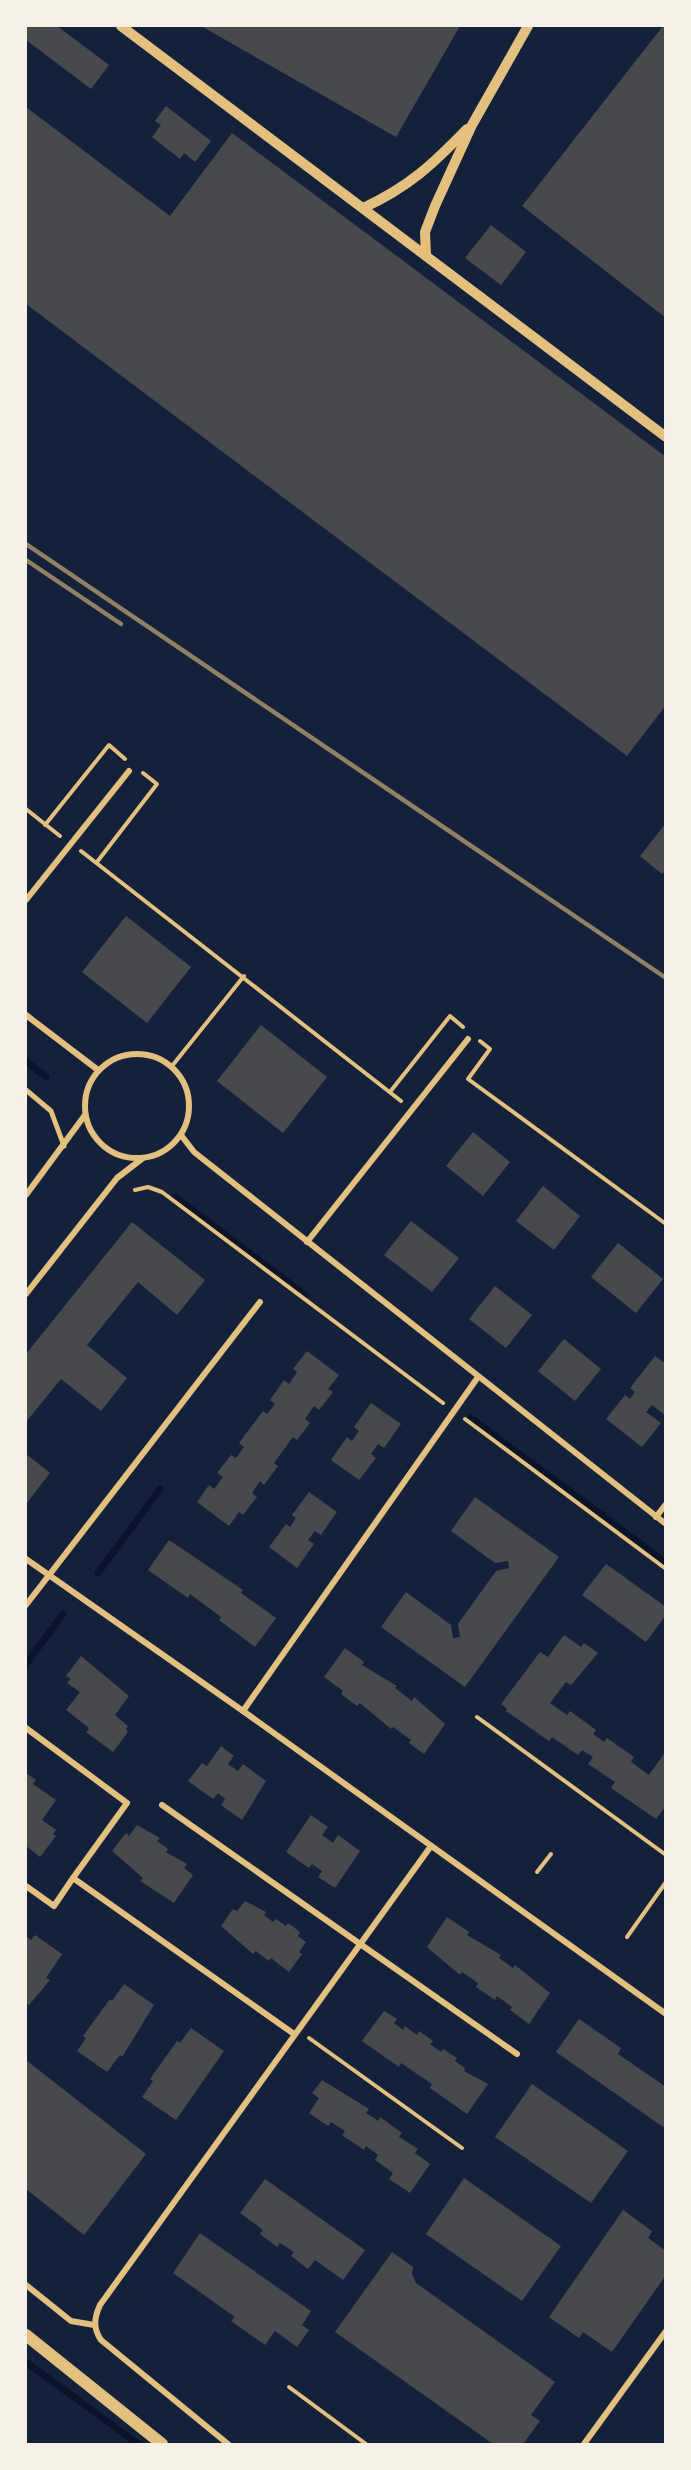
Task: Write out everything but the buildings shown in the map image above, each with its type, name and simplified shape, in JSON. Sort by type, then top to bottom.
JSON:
[{"type":"main road","points":[[26,2334],[162,2445]]},
{"type":"street","points":[[121,26],[666,437]]},
{"type":"street","points":[[426,256],[425,232],[472,125],[528,26]]},
{"type":"street","points":[[363,208],[396,193],[429,168],[472,125]]},
{"type":"street","points":[[26,900],[129,771]]},
{"type":"street","points":[[26,1015],[98,1070]]},
{"type":"street","points":[[307,1242],[471,1038]]},
{"type":"street","points":[[26,1294],[117,1178],[143,1158],[164,1151],[180,1136],[189,1112],[186,1087],[172,1066],[148,1054],[121,1055],[98,1070],[86,1091],[85,1115],[96,1139],[110,1150],[117,1155],[143,1158]]},
{"type":"street","points":[[26,1090],[51,1111],[65,1146]]},
{"type":"street","points":[[26,1195],[65,1146],[85,1115]]},
{"type":"street","points":[[180,1136],[194,1152],[666,1524]]},
{"type":"street","points":[[26,1605],[260,1302]]},
{"type":"street","points":[[243,1711],[478,1377]]},
{"type":"street","points":[[656,1517],[666,1504]]},
{"type":"street","points":[[26,1559],[243,1711],[666,2014]]},
{"type":"street","points":[[26,1728],[128,1803],[54,1906],[26,1886]]},
{"type":"street","points":[[162,1805],[517,2054]]},
{"type":"street","points":[[228,2445],[101,2340],[94,2325],[99,2305],[431,1846]]},
{"type":"street","points":[[74,1878],[294,2034]]},
{"type":"street","points":[[26,2285],[71,2321],[94,2325]]},
{"type":"street","points":[[584,2445],[666,2331]]},
{"type":"path","points":[[26,809],[70,844],[89,855],[412,1110]]},
{"type":"path","points":[[172,1066],[244,976]]},
{"type":"path","points":[[390,1092],[450,1017],[466,1030]]},
{"type":"path","points":[[471,1038],[490,1049],[468,1079],[666,1224]]},
{"type":"path","points":[[135,1190],[148,1187],[162,1192],[446,1405]]},
{"type":"path","points":[[462,1417],[666,1569]]},
{"type":"path","points":[[477,1717],[666,1855]]},
{"type":"path","points":[[537,1872],[551,1854]]},
{"type":"path","points":[[627,1937],[666,1882]]},
{"type":"path","points":[[309,2038],[462,2148]]},
{"type":"path","points":[[289,2387],[366,2445]]},
{"type":"waterway","points":[[26,1061],[46,1077]]},
{"type":"waterway","points":[[175,1197],[305,1295]]},
{"type":"waterway","points":[[471,1418],[666,1563]]},
{"type":"waterway","points":[[98,1573],[160,1489]]},
{"type":"waterway","points":[[26,1664],[63,1614]]},
{"type":"waterway","points":[[26,2362],[138,2444]]},
{"type":"railway","points":[[26,544],[666,978]]},
{"type":"railway","points":[[26,560],[121,624]]}]
